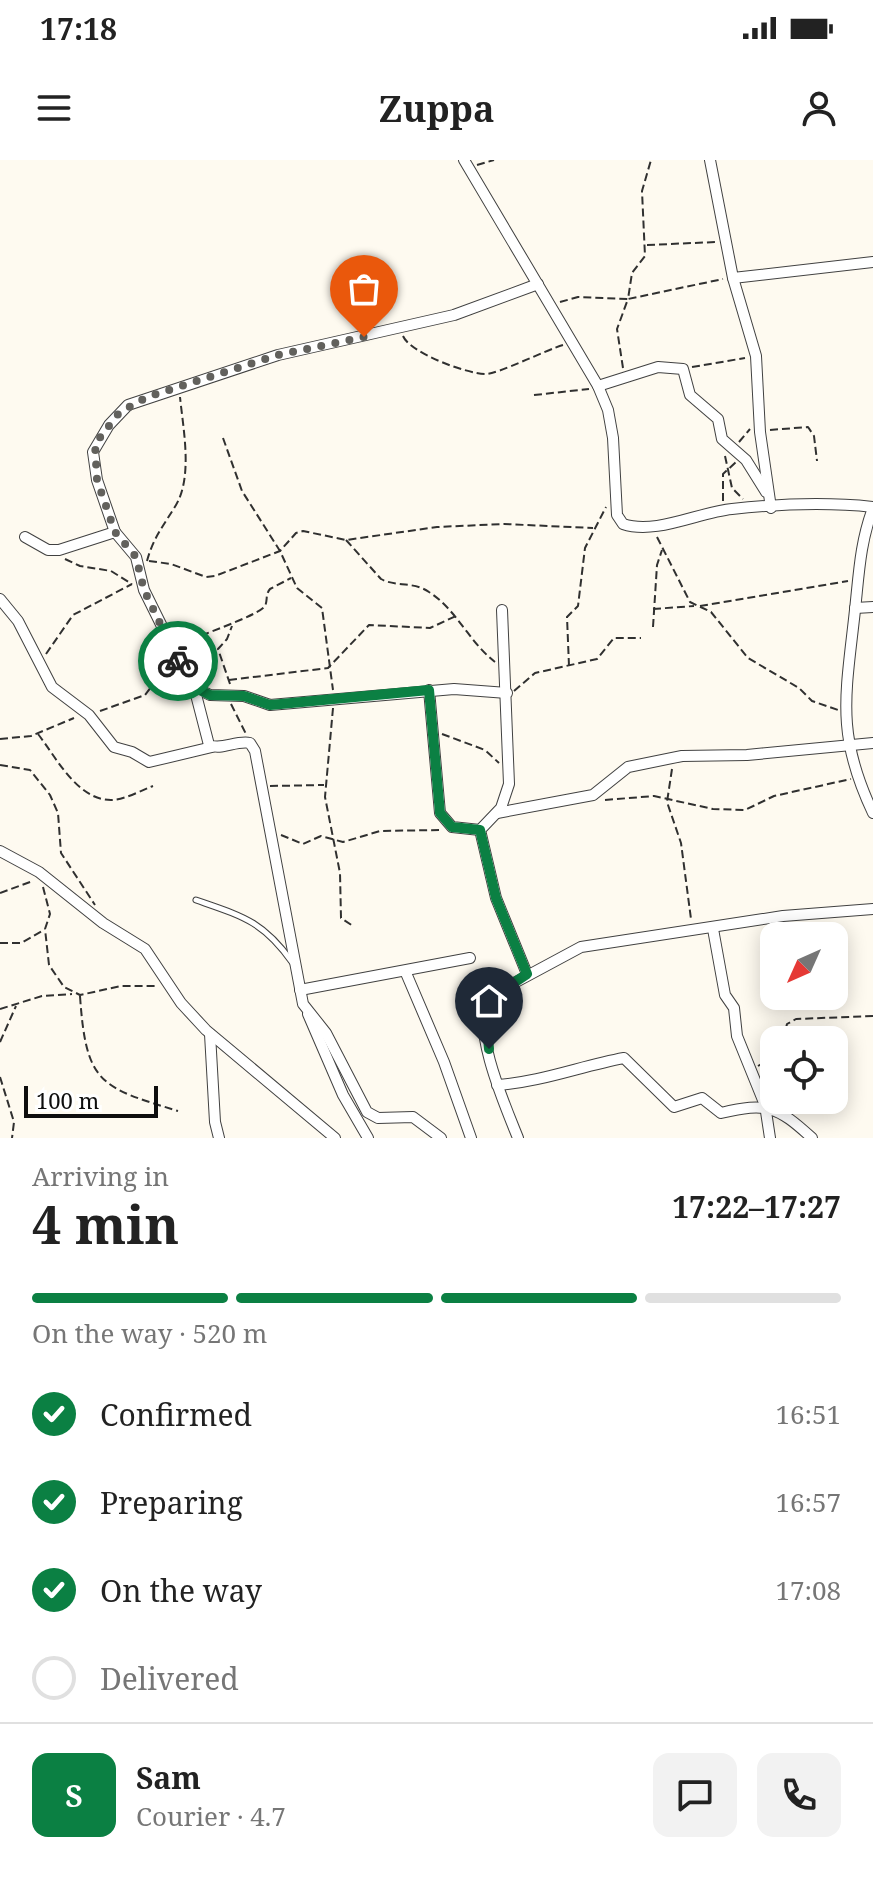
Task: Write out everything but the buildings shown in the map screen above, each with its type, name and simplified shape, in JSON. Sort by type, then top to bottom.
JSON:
[{"type":"street","points":[[710,160],[733,278],[756,356],[760,432],[770,502]]},
{"type":"street","points":[[466,163],[598,386],[608,410],[613,438],[617,515],[623,524],[648,525],[756,508],[770,502],[842,503],[873,507],[861,539],[847,661],[846,714],[848,745],[856,779],[873,813]]},
{"type":"street","points":[[733,278],[873,262]]},
{"type":"street","points":[[212,747],[207,742],[194,687],[172,650],[141,577],[136,557],[115,532],[97,480],[95,444],[128,405],[179,386],[278,355],[454,315],[538,284]]},
{"type":"street","points":[[598,386],[658,367],[683,369],[690,395],[718,419],[725,442],[737,452],[770,502]]},
{"type":"street","points":[[25,537],[48,550],[115,532]]},
{"type":"street","points":[[0,599],[18,621],[52,687],[89,715],[114,747],[132,752],[144,761],[196,754],[212,747],[250,743],[255,751],[300,990],[343,1095],[366,1134]]},
{"type":"street","points":[[855,608],[873,607]]},
{"type":"street","points":[[480,830],[505,800],[508,773],[507,668],[502,610]]},
{"type":"street","points":[[194,687],[210,695],[270,705],[429,690],[507,694]]},
{"type":"street","points":[[429,690],[440,813],[452,827],[480,830]]},
{"type":"street","points":[[497,813],[587,796],[599,792],[628,767],[674,758],[747,755],[873,743]]},
{"type":"street","points":[[480,830],[496,898],[527,974]]},
{"type":"street","points":[[0,851],[44,877],[103,923],[145,949],[171,989],[210,1034],[335,1138]]},
{"type":"street","points":[[518,1138],[497,1085],[483,1015],[485,1002],[527,974],[581,947],[783,916],[873,909]]},
{"type":"street","points":[[713,929],[725,995],[734,1008],[736,1031],[760,1092]]},
{"type":"street","points":[[300,990],[406,973],[470,958]]},
{"type":"street","points":[[406,973],[471,1138]]},
{"type":"street","points":[[306,1008],[326,1033],[367,1112],[378,1118],[413,1117],[441,1138]]},
{"type":"street","points":[[210,1034],[215,1122],[219,1138]]},
{"type":"street","points":[[497,1085],[525,1083],[599,1061],[624,1058],[674,1107],[702,1098],[721,1113],[760,1106]]},
{"type":"street","points":[[766,1114],[770,1138]]},
{"type":"street","points":[[784,1114],[812,1138]]},
{"type":"street","points":[[355,1138],[366,1134],[378,1118]]},
{"type":"lane","points":[[196,900],[245,917],[273,935],[295,966]]},
{"type":"path","points":[[466,163],[494,160]]},
{"type":"path","points":[[620,377],[623,368],[617,329],[623,304],[628,299],[632,273],[645,256],[642,191],[651,160]]},
{"type":"path","points":[[645,245],[726,241]]},
{"type":"path","points":[[550,306],[578,297],[628,299],[733,278]]},
{"type":"path","points":[[400,328],[405,342],[424,356],[486,374],[572,343]]},
{"type":"path","points":[[683,369],[756,356]]},
{"type":"path","points":[[141,577],[157,531],[177,504],[183,484],[179,386]]},
{"type":"path","points":[[534,395],[598,386]]},
{"type":"path","points":[[725,471],[736,461],[737,452],[759,417]]},
{"type":"path","points":[[760,432],[808,427],[814,436],[817,461]]},
{"type":"path","points":[[223,438],[242,491],[280,551],[297,588],[322,608],[328,668],[335,699],[326,785],[340,873],[341,918],[353,926]]},
{"type":"path","points":[[722,511],[725,442]]},
{"type":"path","points":[[725,471],[732,488],[756,508]]},
{"type":"path","points":[[569,666],[567,617],[578,606],[581,563],[593,528],[615,493]]},
{"type":"path","points":[[147,561],[171,564],[206,577],[280,551],[296,533],[303,531],[346,540],[437,527],[504,524],[593,528]]},
{"type":"path","points":[[648,525],[690,602],[720,621],[748,658],[799,688],[814,702],[846,714]]},
{"type":"path","points":[[346,540],[381,579],[409,582],[427,590],[456,616],[488,656],[507,668]]},
{"type":"path","points":[[653,627],[659,580],[657,565],[662,549]]},
{"type":"path","points":[[38,658],[51,649],[73,615],[132,584],[111,571],[80,566],[48,550]]},
{"type":"path","points":[[172,650],[223,624],[232,624],[262,609],[270,589],[292,578]]},
{"type":"path","points":[[653,609],[697,606],[857,579]]},
{"type":"path","points":[[229,680],[328,668],[369,625],[430,628],[456,616]]},
{"type":"path","points":[[232,624],[227,639],[218,649],[229,680],[230,697],[250,743]]},
{"type":"path","points":[[507,694],[535,673],[603,655],[614,638],[641,638]]},
{"type":"path","points":[[0,739],[37,732],[60,721],[89,715],[145,695],[155,682],[182,668]]},
{"type":"path","points":[[37,732],[65,772],[95,797],[111,800],[153,786]]},
{"type":"path","points":[[432,732],[485,750],[508,773]]},
{"type":"path","points":[[674,758],[667,799],[681,843],[686,897],[694,931]]},
{"type":"path","points":[[0,765],[30,770],[44,787],[58,813],[61,853],[101,913]]},
{"type":"path","points":[[587,796],[598,800],[654,796],[713,809],[745,810],[774,796],[841,779],[856,779]]},
{"type":"path","points":[[261,786],[326,785]]},
{"type":"path","points":[[270,829],[303,844],[321,836],[343,842],[380,831],[452,827]]},
{"type":"path","points":[[0,893],[44,877],[43,889],[50,914],[45,929],[49,965],[73,994]]},
{"type":"path","points":[[0,943],[21,943],[45,929]]},
{"type":"path","points":[[0,1009],[42,996],[80,995],[121,986],[171,989]]},
{"type":"path","points":[[80,995],[82,1031],[93,1065],[105,1084],[126,1096],[178,1111]]},
{"type":"path","points":[[0,1042],[17,1004]]},
{"type":"path","points":[[786,1026],[796,1019],[873,1016]]},
{"type":"path","points":[[751,1069],[760,1064]]},
{"type":"path","points":[[0,1077],[14,1122],[12,1138]]},
{"type":"way so far","points":[[178,661],[144,590],[136,557],[115,532],[97,480],[93,452],[95,444],[119,413],[128,405],[147,397],[278,355],[364,337]]},
{"type":"route","points":[[178,661],[194,687],[210,695],[244,696],[270,705],[429,690],[440,813],[452,827],[480,830],[496,898],[527,974],[488,997],[485,1002],[483,1015],[489,1049]]}]
